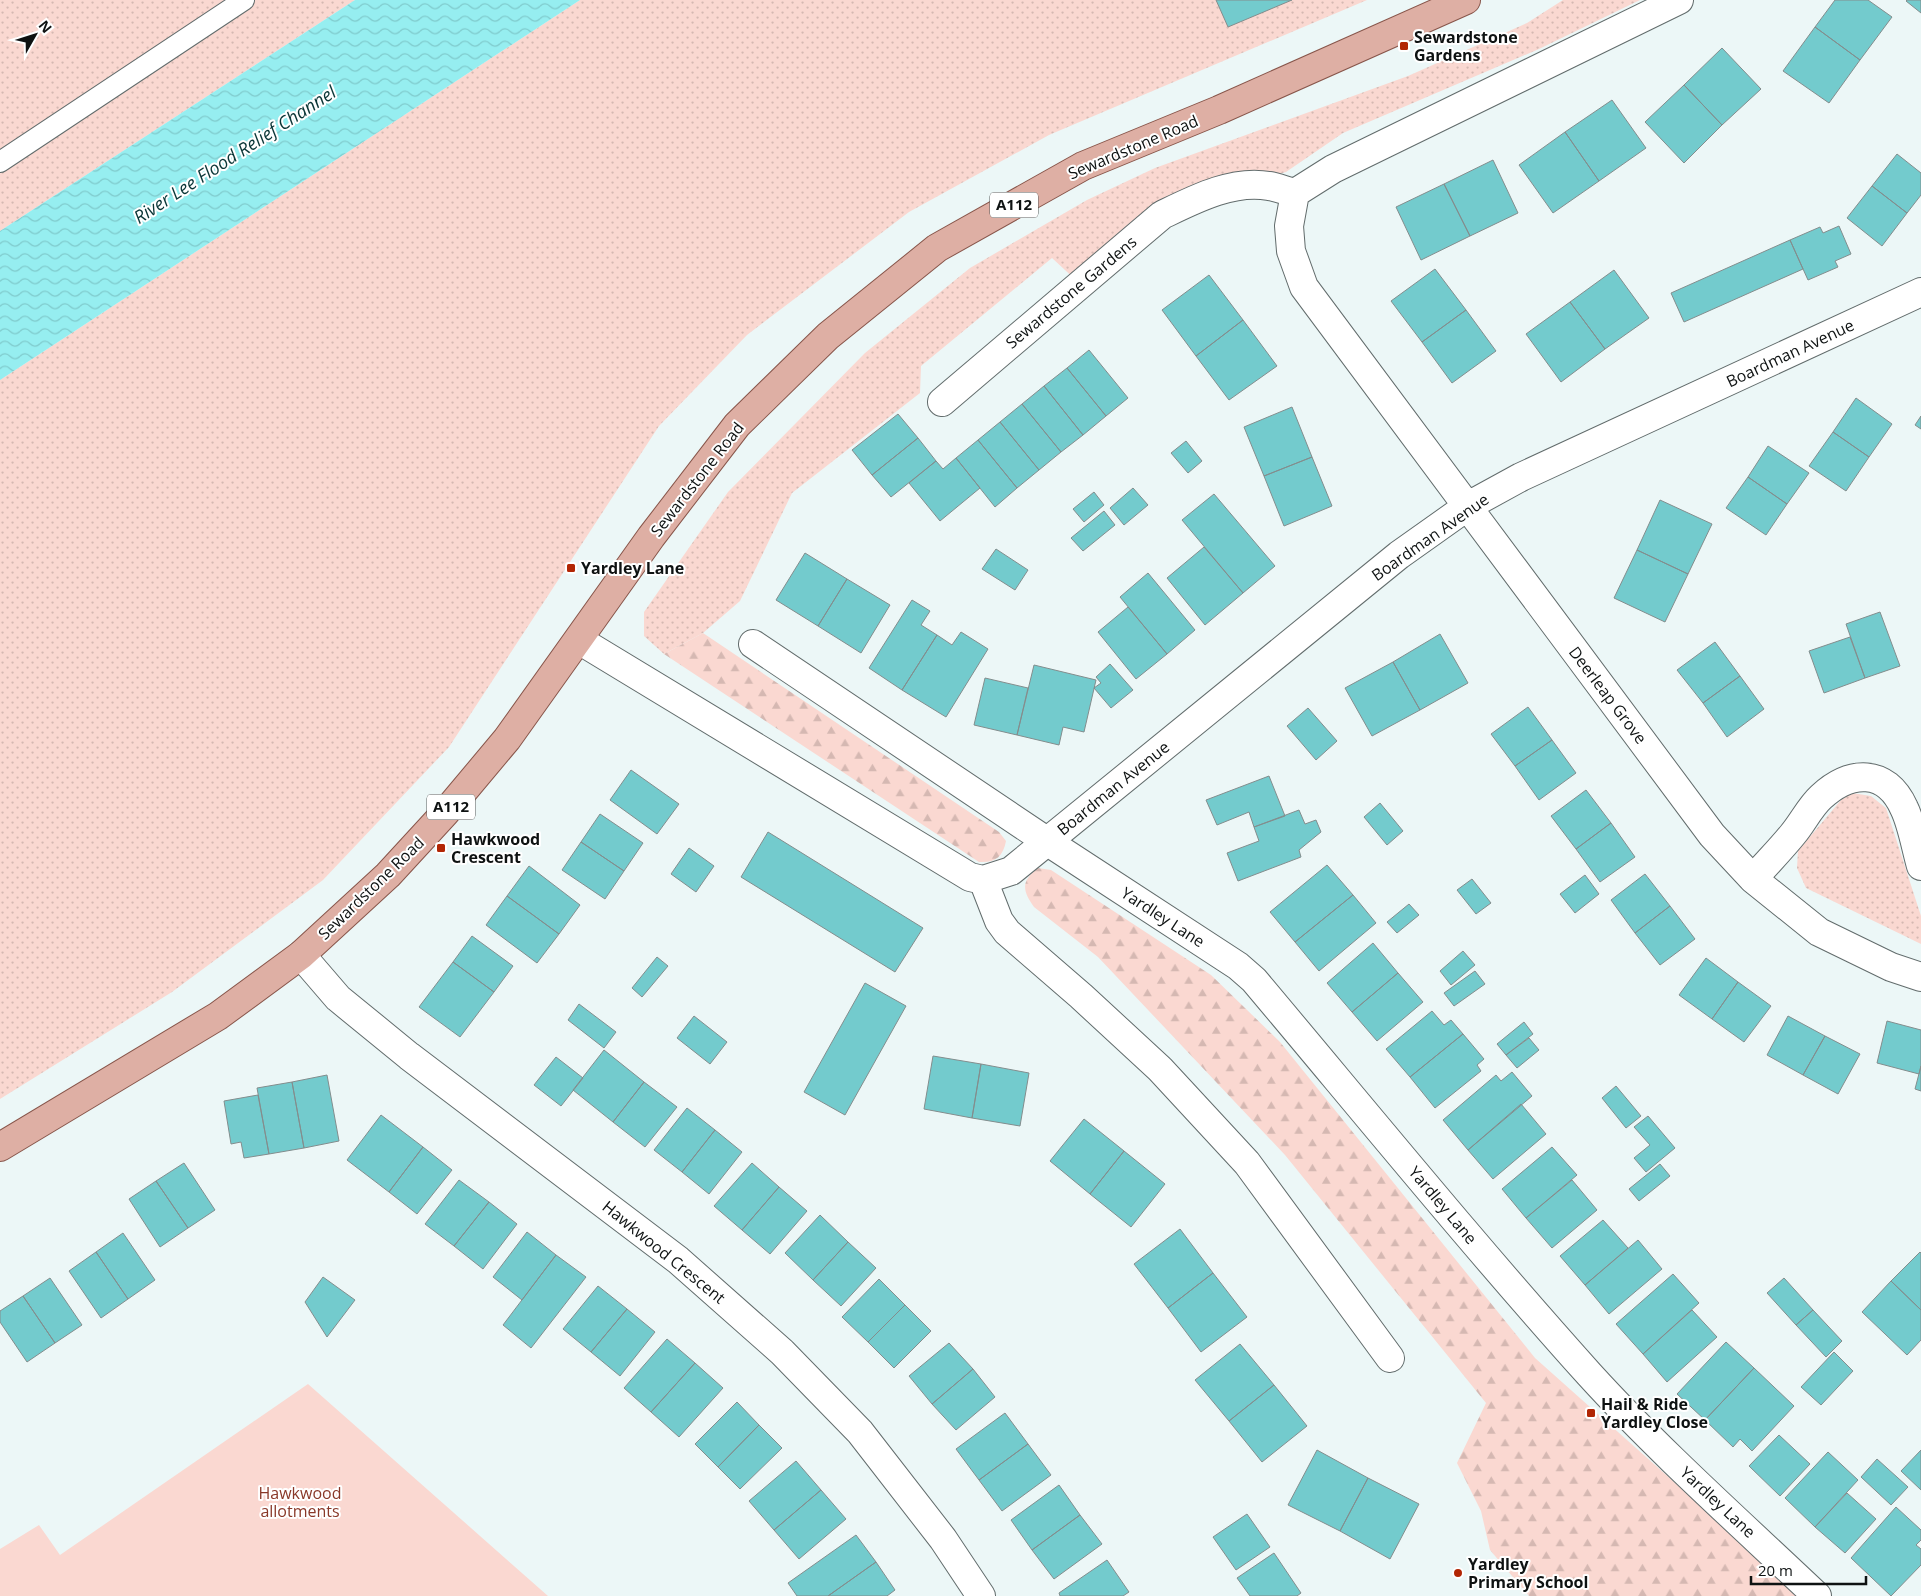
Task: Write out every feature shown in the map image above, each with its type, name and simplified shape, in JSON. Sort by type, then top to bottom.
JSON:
[{"type":"main road","name":"Sewardstone Road","points":[[0,1147],[218,1016],[301,955],[388,875],[445,813],[507,739],[651,537],[737,426],[828,336],[936,248],[1083,166],[1219,110],[1466,0]]},
{"type":"street","points":[[1468,506],[1304,287],[1291,250],[1288,226],[1295,193],[1333,169],[1679,0]]},
{"type":"street","name":"Sewardstone Gardens","points":[[942,402],[1162,215],[1196,198],[1232,186],[1267,185],[1295,193]]},
{"type":"street","name":"Boardman Avenue","points":[[1048,842],[1399,555],[1468,506],[1520,477],[1921,292]]},
{"type":"street","name":"Deerleap Grove","points":[[1468,506],[1712,835],[1752,879],[1819,932],[1891,967],[1921,978]]},
{"type":"street","points":[[579,640],[970,876],[982,880],[1011,872],[1048,842]]},
{"type":"street","name":"Yardley Lane","points":[[753,644],[1048,842],[1238,966],[1254,980],[1478,1246],[1589,1374],[1642,1430],[1817,1596]]},
{"type":"street","points":[[1752,879],[1793,834],[1819,798],[1837,783],[1858,777],[1875,777],[1890,788],[1904,808],[1921,866]]},
{"type":"street","points":[[982,880],[999,921],[1006,932],[1081,996],[1160,1068],[1247,1163],[1390,1358]]},
{"type":"street","name":"Hawkwood Crescent","points":[[301,955],[338,998],[409,1056],[678,1260],[782,1352],[860,1432],[943,1539],[981,1596]]},
{"type":"lane","points":[[0,162],[244,0]]},
{"type":"green space","points":[[0,0],[355,0],[0,231]]},
{"type":"green space","points":[[580,0],[1367,0],[1049,135],[909,212],[747,335],[659,426],[449,747],[323,880],[172,992],[0,1099],[0,380]]},
{"type":"green space","points":[[1563,0],[1640,0],[1539,49],[1343,133],[1286,172],[1178,202],[1078,282],[1052,258],[921,366],[920,393],[792,493],[740,601],[703,633],[664,654],[644,636],[644,612],[728,492],[865,353],[970,268],[1087,200],[1155,168],[1408,76],[1527,23]]},
{"type":"green space","points":[[703,633],[999,832],[1006,841],[1003,851],[994,860],[979,862],[664,654]]},
{"type":"green space","points":[[1852,793],[1871,796],[1886,808],[1921,916],[1921,944],[1806,888],[1797,868],[1798,851],[1841,800]]},
{"type":"green space","points":[[1038,868],[1051,870],[1211,975],[1280,1042],[1535,1358],[1802,1596],[1529,1596],[1490,1550],[1481,1511],[1457,1463],[1486,1403],[1285,1155],[1098,957],[1034,907],[1027,896],[1025,886],[1029,877]]},
{"type":"green space","name":"Hawkwood allotments","points":[[308,1384],[548,1596],[0,1596],[0,1549],[39,1525],[60,1555]]},
{"type":"water","name":"River Lee Flood Relief Channel","points":[[355,0],[580,0],[0,380],[0,231]]},
{"type":"building","points":[[1216,0],[1292,0],[1228,27]]},
{"type":"building","points":[[1835,0],[1868,0],[1892,17],[1860,60],[1815,27]]},
{"type":"building","points":[[1921,0],[1921,13],[1906,1]]},
{"type":"building","points":[[1815,27],[1860,60],[1829,103],[1783,71]]},
{"type":"building","points":[[1722,48],[1761,89],[1722,125],[1684,85]]},
{"type":"building","points":[[1684,85],[1722,125],[1684,163],[1645,122]]},
{"type":"building","points":[[1612,100],[1646,148],[1599,181],[1565,132]]},
{"type":"building","points":[[1565,132],[1599,181],[1553,213],[1519,165]]},
{"type":"building","points":[[1897,154],[1921,173],[1921,195],[1907,213],[1872,186]]},
{"type":"building","points":[[1493,160],[1518,213],[1470,236],[1444,184]]},
{"type":"building","points":[[1444,184],[1470,236],[1421,260],[1396,207]]},
{"type":"building","points":[[1872,186],[1907,213],[1882,246],[1847,218]]},
{"type":"building","points":[[1839,226],[1851,254],[1835,261],[1838,267],[1808,280],[1790,240],[1820,227],[1823,233]]},
{"type":"building","points":[[1790,240],[1803,269],[1684,322],[1671,293]]},
{"type":"building","points":[[1435,269],[1466,310],[1422,342],[1391,301]]},
{"type":"building","points":[[1614,270],[1649,318],[1605,349],[1570,302]]},
{"type":"building","points":[[1209,275],[1243,320],[1196,356],[1162,310]]},
{"type":"building","points":[[1570,302],[1605,349],[1561,382],[1526,334]]},
{"type":"building","points":[[1466,310],[1496,351],[1452,383],[1422,342]]},
{"type":"building","points":[[1243,320],[1277,366],[1229,400],[1196,356]]},
{"type":"building","points":[[1089,350],[1128,398],[1106,416],[1067,368]]},
{"type":"building","points":[[1067,368],[1106,416],[1083,435],[1044,386]]},
{"type":"building","points":[[1044,386],[1083,435],[1061,452],[1022,404]]},
{"type":"building","points":[[1856,398],[1892,424],[1869,457],[1833,432]]},
{"type":"building","points":[[1022,404],[1061,452],[1039,470],[1000,422]]},
{"type":"building","points":[[1292,407],[1312,457],[1264,476],[1244,427]]},
{"type":"building","points":[[898,414],[918,438],[872,475],[852,450]]},
{"type":"building","points":[[1921,416],[1921,429],[1915,425]]},
{"type":"building","points":[[1000,422],[1039,470],[1017,488],[978,440]]},
{"type":"building","points":[[1833,432],[1869,457],[1846,491],[1809,466]]},
{"type":"building","points":[[918,438],[936,461],[891,497],[872,475]]},
{"type":"building","points":[[978,440],[1017,488],[995,507],[956,458]]},
{"type":"building","points":[[1186,441],[1202,461],[1188,473],[1171,453]]},
{"type":"building","points":[[1768,446],[1809,473],[1787,504],[1748,477]]},
{"type":"building","points":[[1312,457],[1332,506],[1284,526],[1264,476]]},
{"type":"building","points":[[956,458],[980,488],[940,521],[909,483],[936,461],[943,469]]},
{"type":"building","points":[[1748,477],[1787,504],[1766,535],[1726,508]]},
{"type":"building","points":[[1133,488],[1148,505],[1124,525],[1110,508]]},
{"type":"building","points":[[1094,492],[1104,505],[1084,522],[1073,509]]},
{"type":"building","points":[[1214,494],[1275,566],[1243,593],[1182,520]]},
{"type":"building","points":[[1660,500],[1712,524],[1688,574],[1637,550]]},
{"type":"building","points":[[1104,511],[1115,525],[1083,551],[1071,538]]},
{"type":"building","points":[[1204,547],[1243,593],[1205,625],[1167,578]]},
{"type":"building","points":[[996,549],[1028,570],[1015,590],[982,569]]},
{"type":"building","points":[[1637,550],[1688,574],[1665,622],[1614,598]]},
{"type":"building","points":[[805,553],[847,579],[818,626],[776,600]]},
{"type":"building","points":[[1148,573],[1195,630],[1167,654],[1120,597]]},
{"type":"building","points":[[847,579],[890,605],[861,653],[818,626]]},
{"type":"building","points":[[912,600],[930,611],[921,625],[937,635],[902,690],[869,668]]},
{"type":"building","points":[[1128,607],[1167,654],[1136,679],[1098,632]]},
{"type":"building","points":[[1880,612],[1900,666],[1865,678],[1846,624]]},
{"type":"building","points":[[961,632],[988,649],[946,717],[902,690],[937,635],[952,645]]},
{"type":"building","points":[[1440,634],[1468,683],[1420,710],[1393,662]]},
{"type":"building","points":[[1850,637],[1865,678],[1824,693],[1809,651]]},
{"type":"building","points":[[1715,642],[1740,676],[1703,703],[1677,670]]},
{"type":"building","points":[[1393,662],[1420,710],[1372,736],[1345,688]]},
{"type":"building","points":[[1110,664],[1133,690],[1111,708],[1094,688],[1101,683],[1096,677]]},
{"type":"building","points":[[1034,665],[1096,680],[1084,732],[1063,727],[1059,745],[1017,735]]},
{"type":"building","points":[[1740,676],[1764,709],[1727,737],[1703,703]]},
{"type":"building","points":[[985,678],[1028,688],[1017,735],[974,725]]},
{"type":"building","points":[[1528,707],[1552,740],[1515,766],[1491,734]]},
{"type":"building","points":[[1308,708],[1337,741],[1316,760],[1287,726]]},
{"type":"building","points":[[1552,740],[1576,773],[1539,800],[1515,766]]},
{"type":"building","points":[[631,770],[679,804],[657,834],[610,800]]},
{"type":"building","points":[[1269,776],[1285,816],[1254,827],[1249,812],[1217,825],[1206,800]]},
{"type":"building","points":[[1586,790],[1611,823],[1576,849],[1551,816]]},
{"type":"building","points":[[1380,803],[1403,831],[1387,845],[1364,817]]},
{"type":"building","points":[[1299,810],[1305,824],[1316,820],[1321,832],[1299,850],[1301,857],[1238,881],[1227,853],[1259,841],[1254,827]]},
{"type":"building","points":[[600,814],[643,843],[624,871],[581,842]]},
{"type":"building","points":[[1611,823],[1635,857],[1600,882],[1576,849]]},
{"type":"building","points":[[768,832],[923,928],[895,972],[741,877]]},
{"type":"building","points":[[581,842],[624,871],[605,899],[562,870]]},
{"type":"building","points":[[689,848],[714,866],[696,892],[671,874]]},
{"type":"building","points":[[1327,865],[1353,895],[1295,942],[1270,912]]},
{"type":"building","points":[[529,866],[580,905],[559,934],[507,896]]},
{"type":"building","points":[[1645,874],[1670,906],[1635,933],[1611,900]]},
{"type":"building","points":[[1585,875],[1599,894],[1575,913],[1560,894]]},
{"type":"building","points":[[1472,879],[1491,903],[1476,914],[1457,890]]},
{"type":"building","points":[[1353,895],[1376,923],[1319,971],[1295,942]]},
{"type":"building","points":[[507,896],[559,934],[537,963],[486,925]]},
{"type":"building","points":[[1409,904],[1419,915],[1397,933],[1387,922]]},
{"type":"building","points":[[1670,906],[1695,939],[1660,965],[1635,933]]},
{"type":"building","points":[[472,936],[513,966],[494,992],[453,962]]},
{"type":"building","points":[[1373,943],[1398,973],[1352,1012],[1327,983]]},
{"type":"building","points":[[1463,951],[1475,965],[1451,985],[1440,971]]},
{"type":"building","points":[[657,957],[668,966],[642,997],[632,988]]},
{"type":"building","points":[[1706,958],[1738,982],[1712,1019],[1679,995]]},
{"type":"building","points":[[453,962],[494,992],[460,1037],[419,1007]]},
{"type":"building","points":[[1475,971],[1485,984],[1454,1006],[1444,993]]},
{"type":"building","points":[[1398,973],[1423,1002],[1377,1041],[1352,1012]]},
{"type":"building","points":[[1738,982],[1771,1006],[1744,1042],[1712,1019]]},
{"type":"building","points":[[865,983],[906,1006],[845,1115],[804,1092]]},
{"type":"building","points":[[579,1004],[616,1032],[604,1048],[568,1020]]},
{"type":"building","points":[[1432,1011],[1444,1025],[1451,1020],[1463,1034],[1410,1077],[1386,1049]]},
{"type":"building","points":[[694,1016],[727,1042],[710,1064],[677,1038]]},
{"type":"building","points":[[1788,1016],[1825,1036],[1803,1075],[1767,1055]]},
{"type":"building","points":[[1887,1021],[1921,1030],[1921,1066],[1919,1074],[1877,1063]]},
{"type":"building","points":[[1524,1022],[1533,1034],[1506,1055],[1497,1044]]},
{"type":"building","points":[[1463,1034],[1484,1059],[1477,1065],[1481,1071],[1435,1108],[1410,1077]]},
{"type":"building","points":[[1825,1036],[1860,1054],[1838,1094],[1803,1075]]},
{"type":"building","points":[[1529,1038],[1539,1050],[1517,1068],[1506,1055]]},
{"type":"building","points":[[604,1050],[644,1082],[613,1122],[573,1090]]},
{"type":"building","points":[[933,1056],[981,1064],[972,1118],[924,1109]]},
{"type":"building","points":[[556,1057],[583,1078],[561,1106],[534,1085]]},
{"type":"building","points":[[981,1064],[1029,1073],[1020,1126],[972,1118]]},
{"type":"building","points":[[1921,1066],[1921,1091],[1915,1089]]},
{"type":"building","points":[[1512,1072],[1532,1096],[1468,1150],[1443,1120],[1496,1075],[1501,1081]]},
{"type":"building","points":[[327,1075],[339,1141],[304,1148],[292,1082]]},
{"type":"building","points":[[292,1082],[304,1148],[269,1154],[257,1088]]},
{"type":"building","points":[[644,1082],[677,1107],[645,1147],[613,1122]]},
{"type":"building","points":[[1616,1086],[1641,1116],[1626,1128],[1602,1098]]},
{"type":"building","points":[[258,1095],[269,1154],[244,1158],[241,1142],[231,1144],[224,1101]]},
{"type":"building","points":[[1521,1104],[1546,1134],[1493,1179],[1468,1150]]},
{"type":"building","points":[[687,1108],[715,1130],[682,1172],[654,1150]]},
{"type":"building","points":[[381,1115],[423,1147],[389,1192],[347,1160]]},
{"type":"building","points":[[1648,1116],[1675,1148],[1646,1172],[1634,1158],[1650,1145],[1634,1127]]},
{"type":"building","points":[[1084,1119],[1124,1151],[1090,1194],[1050,1161]]},
{"type":"building","points":[[715,1130],[742,1152],[709,1194],[682,1172]]},
{"type":"building","points":[[423,1147],[452,1170],[417,1214],[389,1192]]},
{"type":"building","points":[[1552,1147],[1577,1175],[1526,1218],[1502,1189]]},
{"type":"building","points":[[1124,1151],[1165,1184],[1131,1227],[1090,1194]]},
{"type":"building","points":[[184,1163],[215,1210],[188,1228],[156,1181]]},
{"type":"building","points":[[752,1163],[779,1187],[742,1230],[714,1206]]},
{"type":"building","points":[[1660,1164],[1670,1176],[1639,1201],[1629,1189]]},
{"type":"building","points":[[459,1180],[489,1202],[454,1246],[425,1224]]},
{"type":"building","points":[[1572,1180],[1597,1210],[1552,1248],[1526,1218]]},
{"type":"building","points":[[156,1181],[188,1228],[160,1247],[129,1199]]},
{"type":"building","points":[[779,1187],[807,1211],[770,1254],[742,1230]]},
{"type":"building","points":[[489,1202],[517,1224],[483,1269],[454,1246]]},
{"type":"building","points":[[820,1215],[848,1242],[813,1280],[785,1253]]},
{"type":"building","points":[[1603,1220],[1628,1248],[1585,1285],[1560,1256]]},
{"type":"building","points":[[1180,1229],[1213,1273],[1168,1308],[1134,1264]]},
{"type":"building","points":[[527,1232],[556,1255],[522,1300],[493,1277]]},
{"type":"building","points":[[123,1233],[155,1280],[128,1299],[96,1252]]},
{"type":"building","points":[[1638,1240],[1662,1269],[1609,1314],[1585,1285]]},
{"type":"building","points":[[848,1242],[876,1268],[841,1306],[813,1280]]},
{"type":"building","points":[[96,1252],[128,1299],[101,1318],[69,1271]]},
{"type":"building","points":[[1921,1253],[1921,1310],[1891,1281]]},
{"type":"building","points":[[556,1255],[586,1277],[531,1348],[503,1325]]},
{"type":"building","points":[[1213,1273],[1247,1317],[1201,1352],[1168,1308]]},
{"type":"building","points":[[1673,1274],[1699,1303],[1643,1354],[1616,1324]]},
{"type":"building","points":[[323,1277],[355,1300],[327,1337],[305,1302]]},
{"type":"building","points":[[50,1278],[82,1325],[55,1343],[23,1296]]},
{"type":"building","points":[[1784,1278],[1813,1310],[1796,1325],[1767,1293]]},
{"type":"building","points":[[879,1279],[905,1305],[868,1342],[842,1317]]},
{"type":"building","points":[[1891,1281],[1921,1310],[1921,1340],[1907,1355],[1862,1312]]},
{"type":"building","points":[[598,1286],[627,1309],[591,1352],[563,1329]]},
{"type":"building","points":[[23,1296],[55,1343],[27,1362],[0,1322],[0,1311]]},
{"type":"building","points":[[905,1305],[931,1331],[894,1368],[868,1342]]},
{"type":"building","points":[[627,1309],[655,1332],[620,1376],[591,1352]]},
{"type":"building","points":[[1692,1310],[1717,1337],[1667,1382],[1643,1354]]},
{"type":"building","points":[[1813,1310],[1842,1341],[1826,1357],[1796,1325]]},
{"type":"building","points":[[667,1339],[695,1363],[651,1412],[624,1388]]},
{"type":"building","points":[[1726,1342],[1754,1368],[1705,1420],[1677,1394]]},
{"type":"building","points":[[949,1343],[973,1369],[932,1404],[909,1376]]},
{"type":"building","points":[[1240,1344],[1274,1385],[1229,1421],[1195,1380]]},
{"type":"building","points":[[1834,1352],[1853,1371],[1821,1405],[1801,1387]]},
{"type":"building","points":[[695,1363],[723,1388],[679,1437],[651,1412]]},
{"type":"building","points":[[1754,1368],[1794,1406],[1752,1451],[1740,1439],[1733,1447],[1705,1420]]},
{"type":"building","points":[[973,1369],[995,1397],[956,1430],[932,1404]]},
{"type":"building","points":[[1274,1385],[1307,1426],[1262,1462],[1229,1421]]},
{"type":"building","points":[[737,1402],[759,1425],[718,1467],[695,1444]]},
{"type":"building","points":[[1005,1413],[1028,1444],[979,1480],[956,1449]]},
{"type":"building","points":[[759,1425],[782,1448],[740,1489],[718,1467]]},
{"type":"building","points":[[1779,1435],[1810,1464],[1780,1496],[1749,1466]]},
{"type":"building","points":[[1028,1444],[1051,1475],[1002,1511],[979,1480]]},
{"type":"building","points":[[1317,1450],[1368,1478],[1340,1531],[1288,1505]]},
{"type":"building","points":[[1921,1450],[1921,1490],[1901,1471]]},
{"type":"building","points":[[1828,1452],[1858,1480],[1815,1527],[1785,1498]]},
{"type":"building","points":[[1877,1459],[1908,1487],[1891,1505],[1861,1477]]},
{"type":"building","points":[[796,1461],[821,1490],[774,1530],[749,1501]]},
{"type":"building","points":[[1368,1478],[1419,1504],[1390,1559],[1340,1531]]},
{"type":"building","points":[[1059,1485],[1080,1515],[1032,1550],[1011,1520]]},
{"type":"building","points":[[821,1490],[846,1519],[799,1559],[774,1530]]},
{"type":"building","points":[[1847,1493],[1876,1519],[1845,1553],[1815,1527]]},
{"type":"building","points":[[1896,1507],[1921,1530],[1921,1540],[1916,1545],[1921,1549],[1921,1565],[1891,1596],[1851,1558]]},
{"type":"building","points":[[1247,1514],[1270,1547],[1236,1570],[1213,1537]]},
{"type":"building","points":[[1080,1515],[1102,1544],[1054,1579],[1032,1550]]},
{"type":"building","points":[[856,1535],[876,1562],[828,1596],[797,1596],[788,1583]]},
{"type":"building","points":[[1274,1553],[1301,1593],[1297,1596],[1250,1596],[1237,1578]]},
{"type":"building","points":[[1107,1560],[1129,1592],[1123,1596],[1060,1596],[1059,1593]]},
{"type":"building","points":[[876,1562],[895,1590],[887,1596],[828,1596]]},
{"type":"place","name":"Sewardstone Gardens","points":[[1404,46]]},
{"type":"place","name":"Yardley Lane","points":[[571,568]]},
{"type":"place","name":"Hawkwood Crescent","points":[[441,848]]},
{"type":"place","name":"Hail & Ride Yardley Close","points":[[1591,1413]]},
{"type":"place","name":"Yardley Primary School","points":[[1458,1573]]}]
